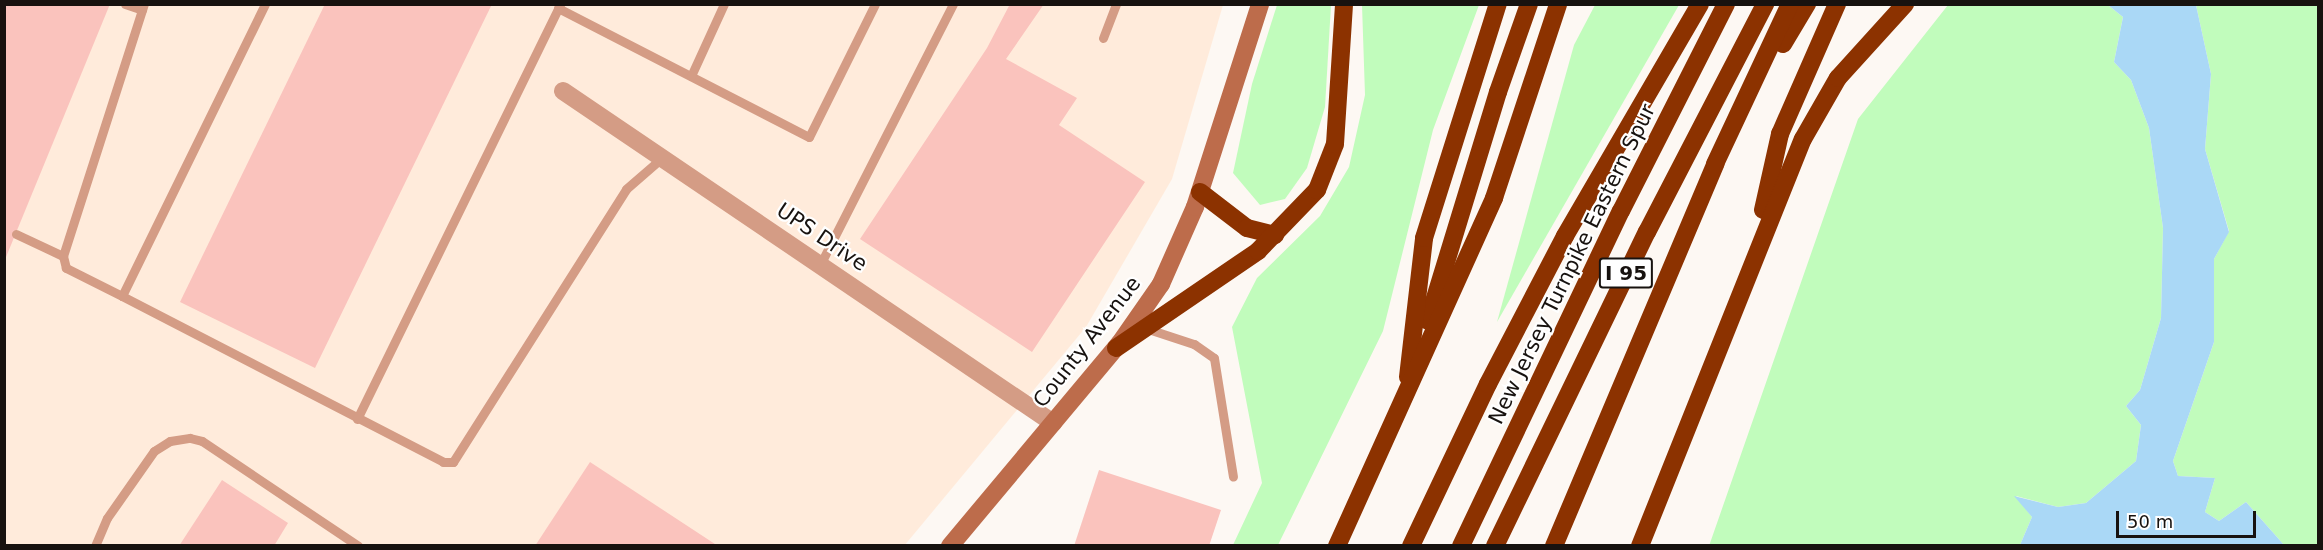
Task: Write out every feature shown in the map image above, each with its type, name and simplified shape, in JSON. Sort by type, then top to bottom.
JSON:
[{"type":"highway","points":[[1116,348],[1141,326],[1275,235],[1305,206],[1330,161],[1340,96],[1344,4]]},
{"type":"highway","points":[[1406,395],[1424,238],[1498,4]]},
{"type":"highway","points":[[1406,395],[1498,92],[1529,4]]},
{"type":"highway","points":[[1337,546],[1494,198],[1558,4]]},
{"type":"highway","points":[[1411,546],[1488,384],[1565,236],[1700,4]]},
{"type":"highway","name":"New Jersey Turnpike Eastern Spur","points":[[1461,546],[1584,286],[1726,4]]},
{"type":"highway","name":"I 95","points":[[1495,546],[1634,259],[1765,4]]},
{"type":"highway","points":[[1554,546],[1715,164],[1790,4]]},
{"type":"highway","points":[[1684,242],[1807,4]]},
{"type":"highway","points":[[1750,264],[1779,134],[1837,4]]},
{"type":"highway","points":[[1640,546],[1750,264],[1794,160],[1826,98],[1868,42],[1905,4]]},
{"type":"highway","points":[[1200,192],[1247,228],[1275,235]]},
{"type":"main road","name":"County Avenue","points":[[1141,326],[1172,262],[1200,192],[1260,4]]},
{"type":"main road","name":"County Avenue","points":[[950,546],[1116,348]]},
{"type":"street","name":"UPS Drive","points":[[563,91],[821,263],[1053,423]]},
{"type":"lane","points":[[124,4],[143,7],[63,256],[66,268],[443,462],[453,462],[626,189],[663,158]]},
{"type":"lane","points":[[122,296],[265,4]]},
{"type":"lane","points":[[691,76],[723,4]]},
{"type":"lane","points":[[357,419],[559,6],[809,136],[876,4]]},
{"type":"lane","points":[[821,263],[953,4]]},
{"type":"lane","points":[[1103,38],[1116,4]]},
{"type":"lane","points":[[16,234],[63,256]]},
{"type":"lane","points":[[1141,326],[1194,344],[1214,358],[1233,476]]},
{"type":"lane","points":[[95,546],[107,518],[154,450],[170,441],[190,438],[202,441],[358,546]]},
{"type":"shaded area","points":[[4,5],[1223,5],[1172,179],[1086,327],[904,546],[5,545]]},
{"type":"green space","points":[[1277,5],[1331,5],[1325,107],[1307,168],[1285,199],[1260,205],[1233,173],[1252,84]]},
{"type":"green space","points":[[1362,5],[1479,5],[1433,130],[1383,331],[1278,545],[1233,545],[1262,483],[1232,327],[1257,278],[1320,216],[1349,167],[1365,95]]},
{"type":"green space","points":[[1595,5],[1679,5],[1497,322],[1574,45]]},
{"type":"green space","points":[[1948,5],[2108,5],[2123,17],[2114,62],[2131,80],[2149,128],[2163,228],[2161,318],[2140,390],[2126,406],[2141,425],[2136,461],[2086,503],[2058,507],[2016,496],[2032,517],[2020,545],[1709,546],[1858,119]]},
{"type":"green space","points":[[2196,5],[2318,5],[2318,545],[2284,545],[2246,502],[2219,521],[2205,512],[2215,478],[2178,476],[2173,461],[2214,342],[2214,259],[2229,231],[2205,149],[2211,74]]},
{"type":"water","points":[[2108,5],[2196,5],[2211,74],[2205,149],[2229,232],[2214,259],[2214,342],[2173,461],[2178,476],[2215,478],[2205,512],[2219,521],[2246,502],[2284,545],[2020,545],[2032,517],[2014,496],[2058,507],[2086,503],[2136,461],[2141,425],[2126,406],[2140,390],[2161,318],[2163,228],[2149,128],[2131,80],[2114,62],[2123,17]]},
{"type":"building","points":[[4,4],[110,4],[4,262]]},
{"type":"building","points":[[325,4],[492,4],[315,368],[180,302]]},
{"type":"building","points":[[1010,4],[1044,4],[1006,59],[1077,98],[1059,125],[1145,182],[1032,352],[860,239],[987,48]]},
{"type":"building","points":[[590,462],[718,546],[535,546]]},
{"type":"building","points":[[1099,470],[1221,510],[1209,546],[1074,546]]},
{"type":"building","points":[[222,480],[288,523],[274,546],[179,546]]}]
